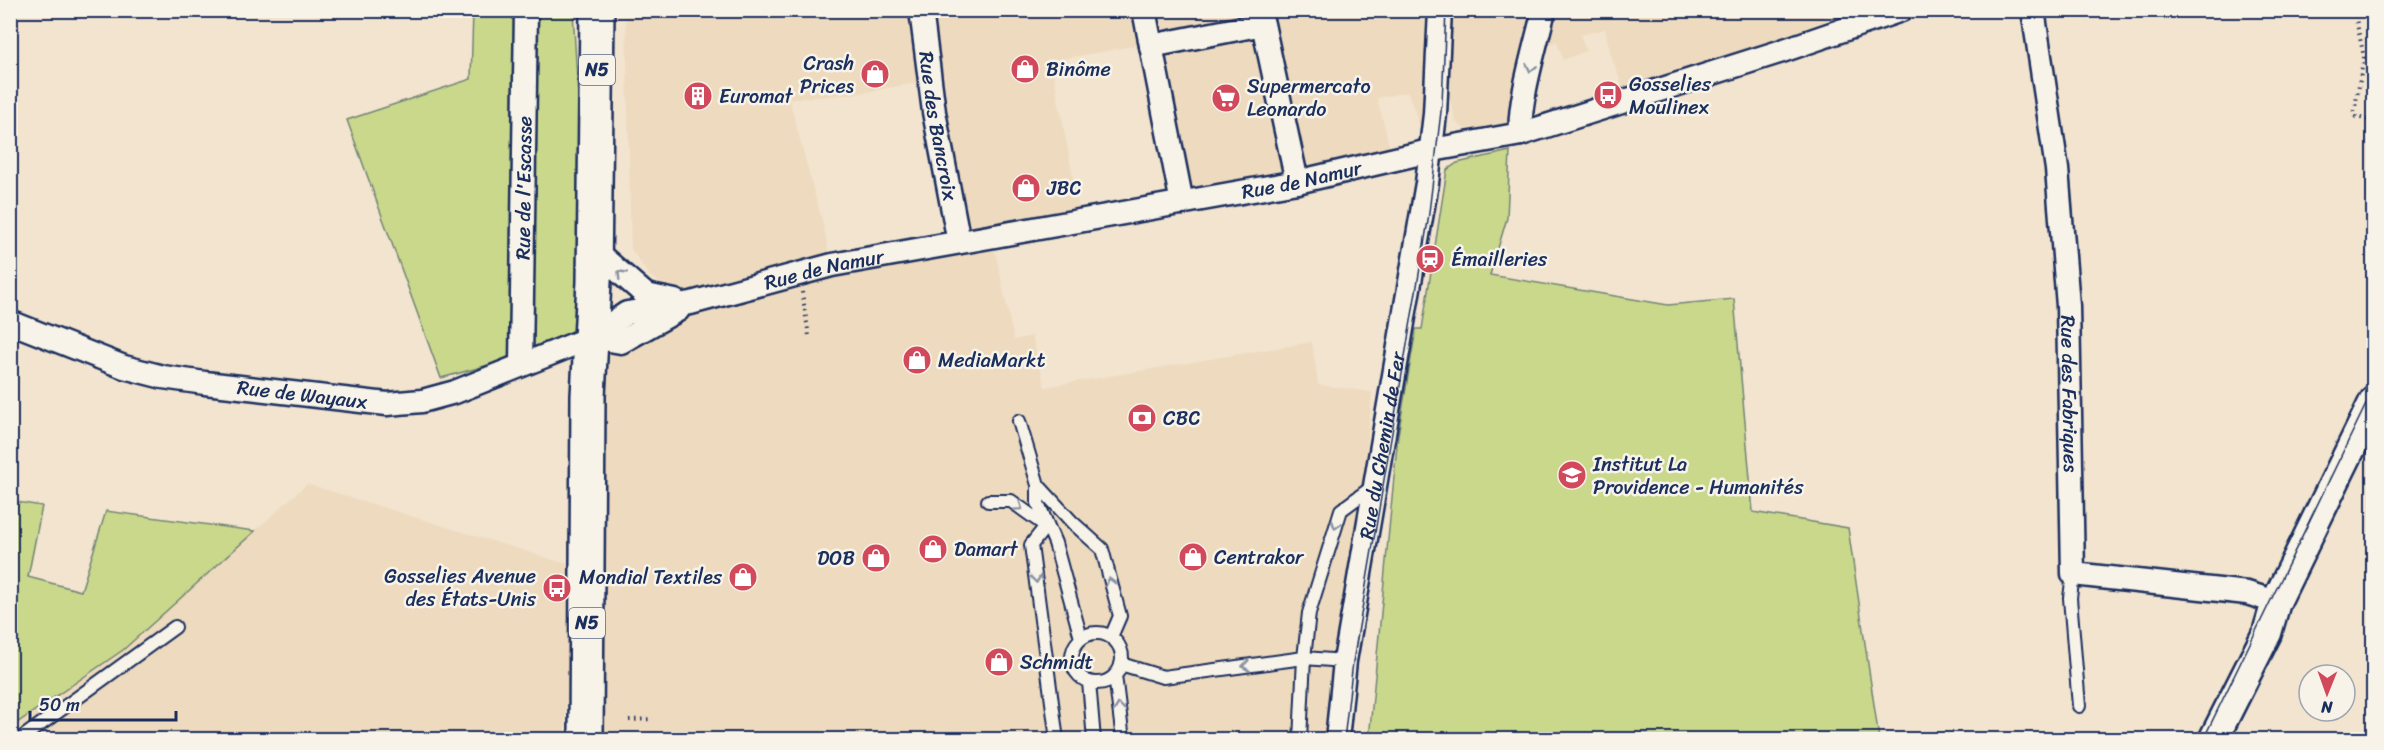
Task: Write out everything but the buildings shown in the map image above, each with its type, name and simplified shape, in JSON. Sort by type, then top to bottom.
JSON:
[{"type":"main road","name":"N5","points":[[586,740],[588,396],[592,337],[597,10]]},
{"type":"street","name":"Rue de l'Escasse","points":[[521,365],[526,10]]},
{"type":"street","name":"Rue des Bancroix","points":[[921,10],[934,112],[959,242]]},
{"type":"street","points":[[1144,10],[1182,203]]},
{"type":"street","name":"Rue du Chemin de Fer","points":[[1338,740],[1345,661],[1431,151],[1436,114],[1440,10]]},
{"type":"street","points":[[1521,134],[1520,124],[1524,100],[1544,10]]},
{"type":"street","name":"Rue de Namur","points":[[594,250],[646,295],[691,303],[799,273],[1296,182],[1431,151],[1521,134],[1779,52],[1901,10]]},
{"type":"street","name":"Rue des Fabriques","points":[[2033,10],[2057,169],[2068,306],[2073,574]]},
{"type":"street","points":[[1151,46],[1263,24],[1296,182]]},
{"type":"street","points":[[592,337],[621,342],[691,303]]},
{"type":"street","name":"Rue de Wayaux","points":[[10,322],[124,367],[163,376],[204,383],[387,404],[422,401],[455,392],[592,337]]},
{"type":"street","points":[[2213,740],[2266,633],[2276,602],[2373,401]]},
{"type":"street","points":[[2073,574],[2247,593],[2276,602]]},
{"type":"street","points":[[2194,740],[2251,625],[2276,602]]},
{"type":"lane","points":[[1019,421],[1038,485],[1038,503],[1055,543],[1082,638]]},
{"type":"lane","points":[[1300,740],[1308,613],[1341,510],[1376,484]]},
{"type":"lane","points":[[1038,485],[1072,522],[1102,549],[1120,616],[1111,637]]},
{"type":"lane","points":[[988,501],[1011,501],[1046,526]]},
{"type":"lane","points":[[1046,526],[1031,545],[1057,740]]},
{"type":"lane","points":[[2073,574],[2070,598],[2079,706]]},
{"type":"lane","points":[[19,740],[175,627]]},
{"type":"lane","points":[[1118,669],[1103,682],[1089,682],[1076,673],[1073,666],[1073,650],[1082,638],[1096,633],[1111,637],[1119,646],[1118,669],[1123,740]]},
{"type":"lane","points":[[1118,669],[1163,677],[1304,658],[1345,661]]},
{"type":"lane","points":[[1089,682],[1094,740]]},
{"type":"path","points":[[2354,10],[2364,57],[2354,113],[2356,117],[2373,121]]},
{"type":"path","points":[[799,273],[809,336]]},
{"type":"path","points":[[629,720],[653,719]]},
{"type":"shaded area","points":[[1823,10],[1827,20],[1625,94],[1611,55],[1605,29],[1580,35],[1586,51],[1563,60],[1557,41],[1542,48],[1544,11]]},
{"type":"shaded area","points":[[626,11],[1426,11],[1424,138],[1408,92],[1377,98],[1390,149],[1166,194],[1138,45],[1051,61],[1079,209],[968,229],[937,79],[855,94],[789,99],[830,258],[994,247],[1014,340],[1032,336],[1045,387],[1312,342],[1318,385],[1372,392],[1359,530],[1330,739],[586,740],[590,359],[691,303],[650,276],[631,249]]},
{"type":"shaded area","points":[[1453,11],[1535,11],[1510,124],[1465,129],[1456,122],[1449,96]]},
{"type":"shaded area","points":[[307,484],[576,567],[564,739],[11,740],[10,727],[123,650]]},
{"type":"green space","points":[[473,11],[573,11],[592,337],[441,378],[347,120],[471,79]]},
{"type":"green space","name":"Institut La Providence - Humanités","points":[[1510,151],[1507,218],[1490,275],[1668,305],[1734,299],[1753,512],[1848,528],[1879,739],[1369,739],[1398,435],[1416,329],[1422,329],[1447,170],[1457,163]]},
{"type":"green space","points":[[11,501],[42,506],[28,577],[81,591],[106,511],[255,531],[123,650],[11,727]]},
{"type":"tram line","points":[[1344,740],[1353,662],[1428,221],[1442,103],[1446,10]]},
{"type":"tram line","points":[[2203,740],[2374,388]]},
{"type":"place","name":"Binôme","points":[[1025,69]]},
{"type":"place","name":"Crash Prices","points":[[875,74]]},
{"type":"place","name":"Gosselies Moulinex","points":[[1608,95]]},
{"type":"place","name":"Euromat","points":[[698,96]]},
{"type":"place","name":"Supermercato Leonardo","points":[[1226,98]]},
{"type":"place","name":"JBC","points":[[1026,188]]},
{"type":"place","name":"Émailleries","points":[[1430,259]]},
{"type":"place","name":"MediaMarkt","points":[[917,360]]},
{"type":"place","name":"CBC","points":[[1142,418]]},
{"type":"place","name":"Institut La Providence - Humanités","points":[[1572,475]]},
{"type":"place","name":"Damart","points":[[933,549]]},
{"type":"place","name":"Centrakor","points":[[1193,557]]},
{"type":"place","name":"DOB","points":[[876,558]]},
{"type":"place","name":"Mondial Textiles","points":[[743,577]]},
{"type":"place","name":"Gosselies Avenue des États-Unis","points":[[557,588]]},
{"type":"place","name":"Schmidt","points":[[999,662]]}]
